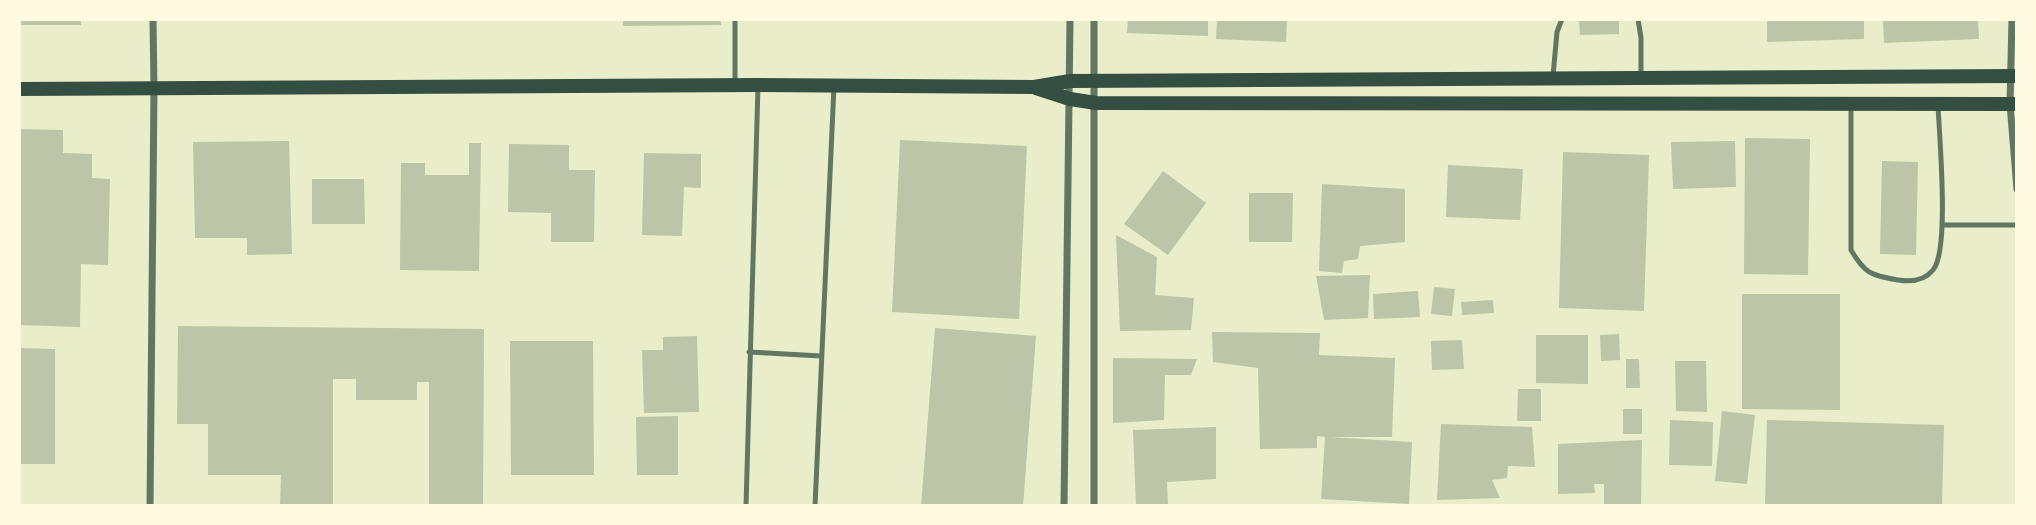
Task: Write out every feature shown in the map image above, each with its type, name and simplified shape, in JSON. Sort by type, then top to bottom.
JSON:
[{"type":"main road","points":[[19,89],[736,85],[1034,87],[1070,81],[2014,76]]},
{"type":"main road","points":[[1034,87],[1070,99],[1096,103],[2013,104]]},
{"type":"street","points":[[150,506],[153,19]]},
{"type":"street","points":[[1064,506],[1070,19]]},
{"type":"street","points":[[1094,19],[1094,506]]},
{"type":"street","points":[[2011,19],[2017,189]]},
{"type":"lane","points":[[735,19],[736,85]]},
{"type":"lane","points":[[1552,79],[1557,32],[1562,19]]},
{"type":"lane","points":[[1638,19],[1641,38],[1640,78]]},
{"type":"lane","points":[[746,506],[758,85]]},
{"type":"lane","points":[[815,506],[834,86]]},
{"type":"lane","points":[[1851,103],[1851,250],[1860,267],[1872,275],[1909,282],[1925,277],[1935,268],[1943,225],[1938,103]]},
{"type":"lane","points":[[1943,225],[2017,226]]},
{"type":"lane","points":[[749,352],[821,356]]},
{"type":"building","points":[[19,19],[81,19],[81,25],[19,25]]},
{"type":"building","points":[[623,19],[721,19],[721,25],[623,26]]},
{"type":"building","points":[[1128,19],[1208,19],[1208,36],[1127,33]]},
{"type":"building","points":[[1217,19],[1287,19],[1286,42],[1216,39]]},
{"type":"building","points":[[1579,19],[1619,19],[1619,34],[1580,35]]},
{"type":"building","points":[[1767,19],[1864,19],[1864,39],[1767,42]]},
{"type":"building","points":[[1883,19],[1978,19],[1979,39],[1884,43]]},
{"type":"building","points":[[19,129],[63,130],[63,153],[92,154],[92,178],[110,179],[108,265],[81,264],[80,327],[19,325]]},
{"type":"building","points":[[1745,138],[1810,139],[1808,275],[1744,274]]},
{"type":"building","points":[[900,140],[1027,146],[1019,319],[892,312]]},
{"type":"building","points":[[289,141],[292,254],[247,255],[247,238],[195,238],[193,142]]},
{"type":"building","points":[[1735,141],[1736,187],[1673,189],[1671,142]]},
{"type":"building","points":[[469,143],[481,143],[479,271],[400,270],[401,163],[425,163],[425,175],[469,175]]},
{"type":"building","points":[[509,144],[569,145],[569,170],[595,170],[594,242],[551,242],[551,213],[508,212]]},
{"type":"building","points":[[1563,152],[1649,155],[1644,311],[1559,308]]},
{"type":"building","points":[[644,153],[701,154],[701,188],[684,187],[682,236],[642,235]]},
{"type":"building","points":[[1882,161],[1918,162],[1916,255],[1880,254]]},
{"type":"building","points":[[1448,165],[1523,169],[1520,220],[1446,217]]},
{"type":"building","points":[[1163,171],[1206,203],[1168,255],[1124,224]]},
{"type":"building","points":[[312,179],[364,179],[365,224],[312,224]]},
{"type":"building","points":[[1322,184],[1405,189],[1405,242],[1360,246],[1358,259],[1344,261],[1342,273],[1319,271]]},
{"type":"building","points":[[1249,193],[1293,193],[1292,242],[1249,242]]},
{"type":"building","points":[[1116,235],[1157,257],[1155,295],[1194,298],[1191,330],[1120,331]]},
{"type":"building","points":[[1370,275],[1368,318],[1324,320],[1316,276]]},
{"type":"building","points":[[1434,287],[1455,289],[1452,316],[1431,314]]},
{"type":"building","points":[[1418,291],[1420,317],[1374,319],[1373,294]]},
{"type":"building","points":[[1742,294],[1840,294],[1840,410],[1742,409]]},
{"type":"building","points":[[1493,300],[1494,313],[1462,315],[1461,302]]},
{"type":"building","points":[[178,326],[484,329],[483,506],[429,506],[429,382],[417,382],[417,400],[356,400],[356,379],[333,379],[333,506],[280,506],[281,475],[208,475],[208,424],[177,424]]},
{"type":"building","points":[[935,328],[1036,336],[1023,506],[921,506]]},
{"type":"building","points":[[1212,332],[1320,333],[1319,355],[1395,358],[1392,437],[1330,437],[1412,442],[1409,504],[1321,499],[1325,437],[1317,436],[1317,448],[1260,449],[1258,368],[1213,362]]},
{"type":"building","points":[[1619,334],[1620,360],[1601,361],[1600,335]]},
{"type":"building","points":[[1536,335],[1588,335],[1588,384],[1536,383]]},
{"type":"building","points":[[697,336],[699,412],[644,413],[642,350],[663,350],[663,337]]},
{"type":"building","points":[[1462,340],[1464,369],[1432,370],[1431,341]]},
{"type":"building","points":[[510,341],[593,341],[594,475],[511,475]]},
{"type":"building","points":[[19,348],[55,349],[55,464],[19,464]]},
{"type":"building","points":[[1113,358],[1197,359],[1191,375],[1165,375],[1164,420],[1113,423]]},
{"type":"building","points":[[1626,359],[1639,359],[1640,388],[1626,388]]},
{"type":"building","points":[[1675,361],[1706,361],[1707,412],[1676,411]]},
{"type":"building","points":[[1518,389],[1541,389],[1541,421],[1517,421]]},
{"type":"building","points":[[1623,409],[1642,409],[1642,434],[1623,434]]},
{"type":"building","points":[[1722,411],[1755,415],[1747,484],[1715,481]]},
{"type":"building","points":[[678,416],[678,475],[637,475],[636,417]]},
{"type":"building","points":[[1670,420],[1713,422],[1712,466],[1669,465]]},
{"type":"building","points":[[1767,420],[1944,425],[1942,506],[1765,506]]},
{"type":"building","points":[[1441,424],[1532,427],[1535,467],[1508,466],[1507,478],[1492,480],[1500,498],[1437,500]]},
{"type":"building","points":[[1216,427],[1216,479],[1167,482],[1168,505],[1136,505],[1133,430]]},
{"type":"building","points":[[1642,440],[1641,506],[1604,506],[1604,484],[1594,484],[1595,493],[1558,494],[1558,444]]}]
